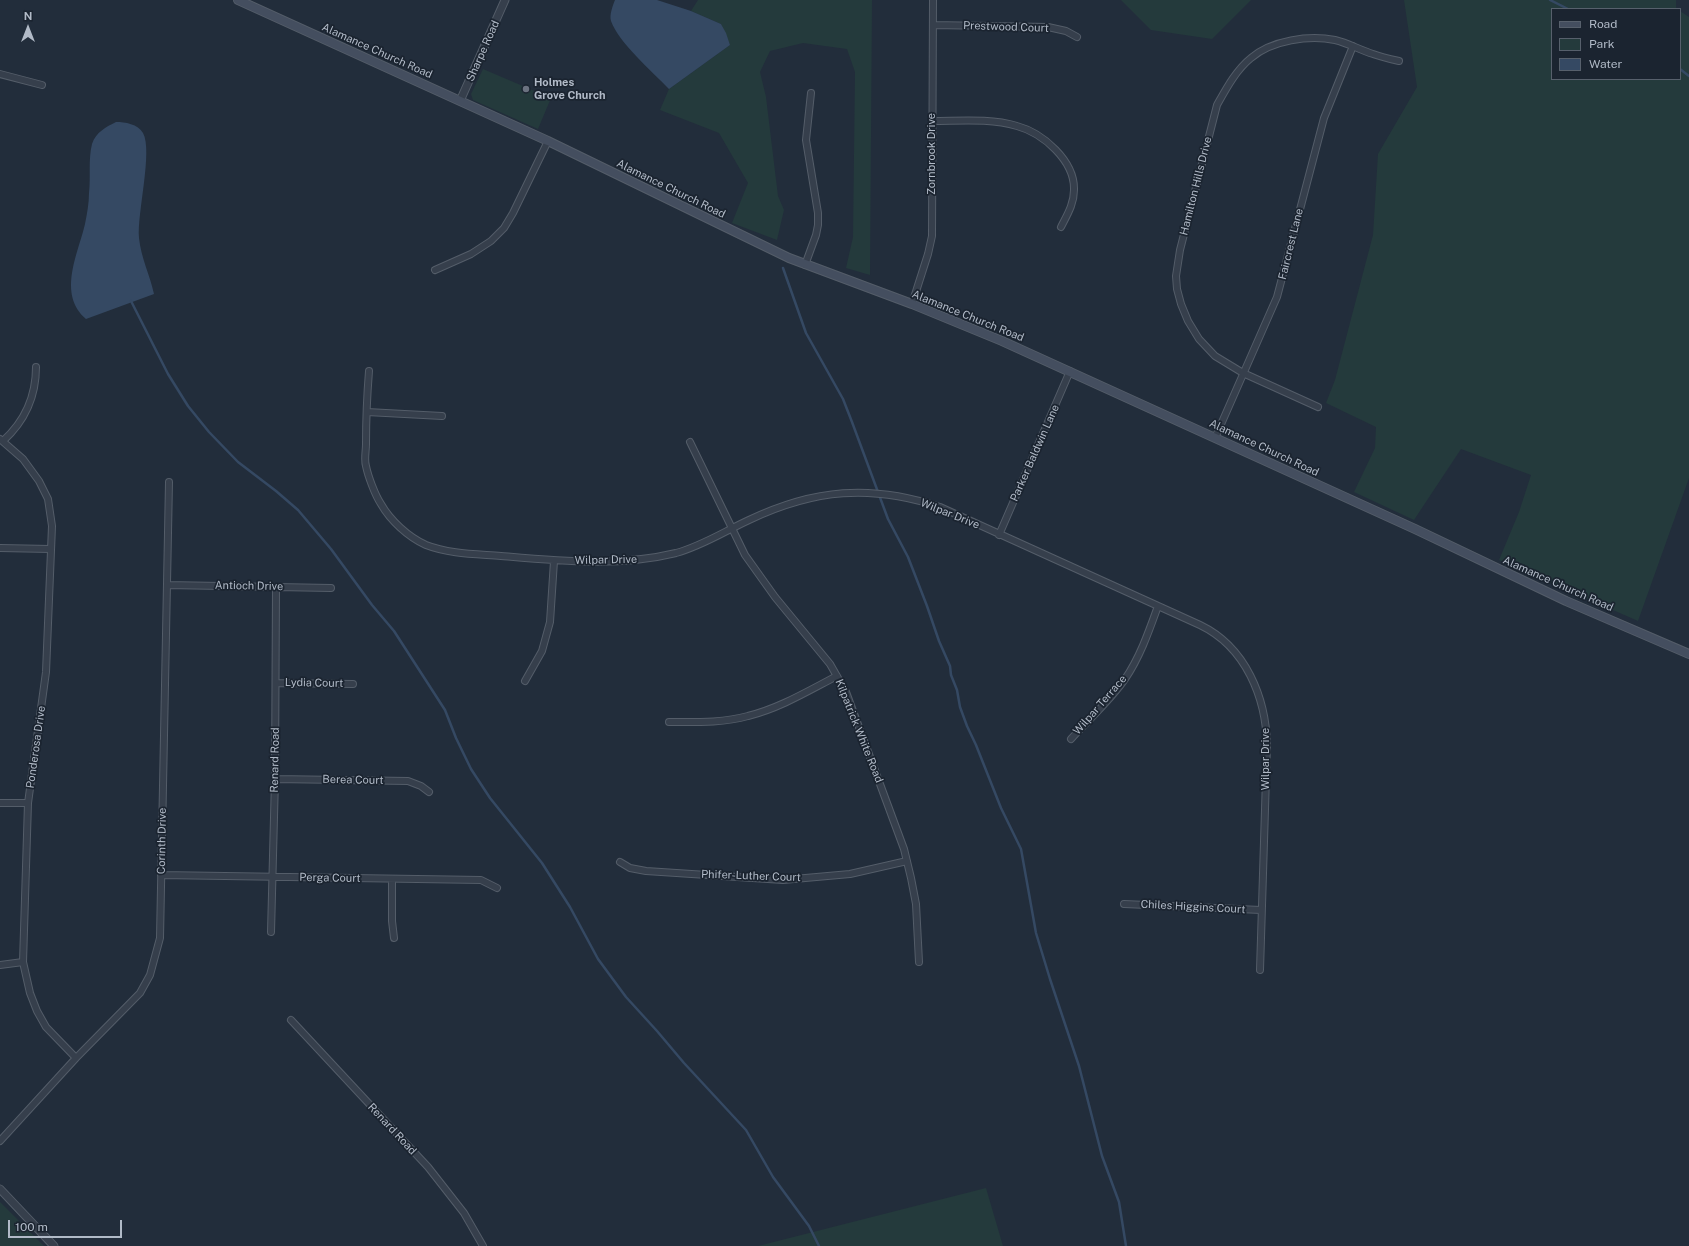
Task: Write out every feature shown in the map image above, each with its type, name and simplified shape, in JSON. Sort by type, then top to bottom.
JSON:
[{"type":"main road","name":"Alamance Church Road","points":[[238,0],[548,141],[746,239],[805,265],[912,304],[1002,341],[1568,601],[1689,654]]},
{"type":"street","name":"Sharpe Road","points":[[460,101],[505,0]]},
{"type":"street","name":"Zornbrook Drive","points":[[912,304],[928,254],[932,236],[933,0]]},
{"type":"street","name":"Prestwood Court","points":[[933,25],[1048,27],[1066,31],[1077,37]]},
{"type":"street","name":"Hamilton Hills Drive","points":[[1318,407],[1243,373],[1215,356],[1199,339],[1188,321],[1177,289],[1176,276],[1180,250],[1217,105],[1226,89],[1251,58],[1270,47],[1297,39],[1316,38],[1335,40],[1381,57],[1399,61]]},
{"type":"street","name":"Faircrest Lane","points":[[1215,438],[1277,297],[1324,118],[1353,46]]},
{"type":"street","points":[[0,74],[42,85]]},
{"type":"street","points":[[805,265],[818,225],[818,213],[806,140],[811,93]]},
{"type":"street","points":[[932,121],[980,121],[1016,125],[1032,131],[1047,142],[1061,156],[1071,173],[1074,190],[1072,207],[1061,227]]},
{"type":"street","points":[[435,270],[471,254],[491,240],[504,228],[513,213],[548,141]]},
{"type":"street","points":[[2,440],[15,430],[27,411],[32,399],[36,378],[36,367]]},
{"type":"street","name":"Wilpar Drive","points":[[369,371],[366,465],[380,503],[400,528],[425,545],[455,552],[554,560],[622,562],[650,559],[678,552],[732,529],[749,520],[808,498],[833,493],[864,492],[895,495],[940,507],[1205,628],[1226,643],[1245,667],[1261,699],[1266,720],[1267,745],[1260,970]]},
{"type":"street","name":"Parker Baldwin Lane","points":[[999,535],[1070,371]]},
{"type":"street","points":[[367,412],[442,416]]},
{"type":"street","name":"Ponderosa Drive","points":[[2,440],[23,459],[39,481],[48,499],[52,526],[46,672],[28,803],[24,962],[30,993],[37,1011],[46,1027],[76,1058]]},
{"type":"street","name":"Kilpatrick White Road","points":[[690,442],[745,555],[759,577],[830,664],[846,692],[907,861],[916,904],[919,962]]},
{"type":"street","name":"Corinth Drive","points":[[0,1141],[76,1058],[140,993],[150,975],[160,938],[169,482]]},
{"type":"street","points":[[0,548],[50,549]]},
{"type":"street","points":[[525,681],[542,651],[550,622],[554,560]]},
{"type":"street","name":"Antioch Drive","points":[[167,585],[331,588]]},
{"type":"street","name":"Renard Road","points":[[271,932],[275,779],[276,587]]},
{"type":"street","name":"Wilpar Terrace","points":[[1071,739],[1109,699],[1125,679],[1140,653],[1158,606]]},
{"type":"street","points":[[669,722],[726,720],[748,716],[784,704],[837,676]]},
{"type":"street","name":"Lydia Court","points":[[276,683],[354,684]]},
{"type":"street","name":"Berea Court","points":[[275,779],[408,781],[421,786],[429,792]]},
{"type":"street","points":[[0,803],[28,803]]},
{"type":"street","name":"Phifer-Luther Court","points":[[620,862],[630,868],[646,871],[783,880],[850,874],[907,861]]},
{"type":"street","name":"Perga Court","points":[[161,875],[481,880],[497,888]]},
{"type":"street","points":[[392,879],[392,921],[394,938]]},
{"type":"street","name":"Chiles Higgins Court","points":[[1124,904],[1261,910]]},
{"type":"street","points":[[0,965],[24,962]]},
{"type":"street","name":"Renard Road","points":[[291,1020],[428,1167],[464,1213],[483,1246]]},
{"type":"street","points":[[0,1189],[54,1246]]},
{"type":"green space","points":[[698,0],[872,0],[870,275],[846,268],[853,237],[855,72],[847,49],[803,43],[770,51],[760,72],[766,97],[778,196],[784,210],[777,240],[732,223],[748,183],[719,133],[660,110],[669,89],[730,45],[721,24],[691,11]]},
{"type":"green space","points":[[1121,0],[1251,0],[1212,39],[1151,30]]},
{"type":"green space","points":[[1404,0],[1676,0],[1676,8],[1551,8],[1551,80],[1681,80],[1681,12],[1689,17],[1689,478],[1638,621],[1499,560],[1519,512],[1531,475],[1461,449],[1414,520],[1354,492],[1375,448],[1376,427],[1326,403],[1335,380],[1373,235],[1378,154],[1417,87]]},
{"type":"green space","points":[[483,69],[551,98],[538,129],[473,100],[471,94]]},
{"type":"green space","points":[[986,1188],[1003,1246],[758,1246],[762,1245]]},
{"type":"green space","points":[[0,1202],[44,1246],[0,1246]]},
{"type":"water","points":[[615,0],[657,0],[691,11],[721,24],[730,45],[669,89],[628,47],[615,30],[610,16]]},
{"type":"water","points":[[116,122],[127,123],[138,127],[143,133],[146,142],[146,168],[140,214],[139,238],[154,294],[86,319],[77,309],[73,298],[71,286],[72,273],[85,224],[89,201],[90,156],[92,144],[99,133]]},
{"type":"waterway","points":[[1550,0],[1566,8]]},
{"type":"waterway","points":[[1681,70],[1689,76]]},
{"type":"waterway","points":[[783,268],[806,333],[843,399],[888,519],[908,557],[939,641],[950,666],[960,707],[967,726],[1001,808],[1021,849],[1036,933],[1079,1066],[1102,1156],[1119,1202],[1126,1246]]},
{"type":"waterway","points":[[131,301],[168,374],[188,406],[209,432],[238,462],[298,510],[331,549],[372,605],[394,631],[445,710],[456,738],[471,769],[490,798],[542,863],[570,907],[598,959],[626,997],[746,1130],[773,1177],[809,1226],[819,1246]]},
{"type":"place","name":"Holmes Grove Church","points":[[526,89]]}]
